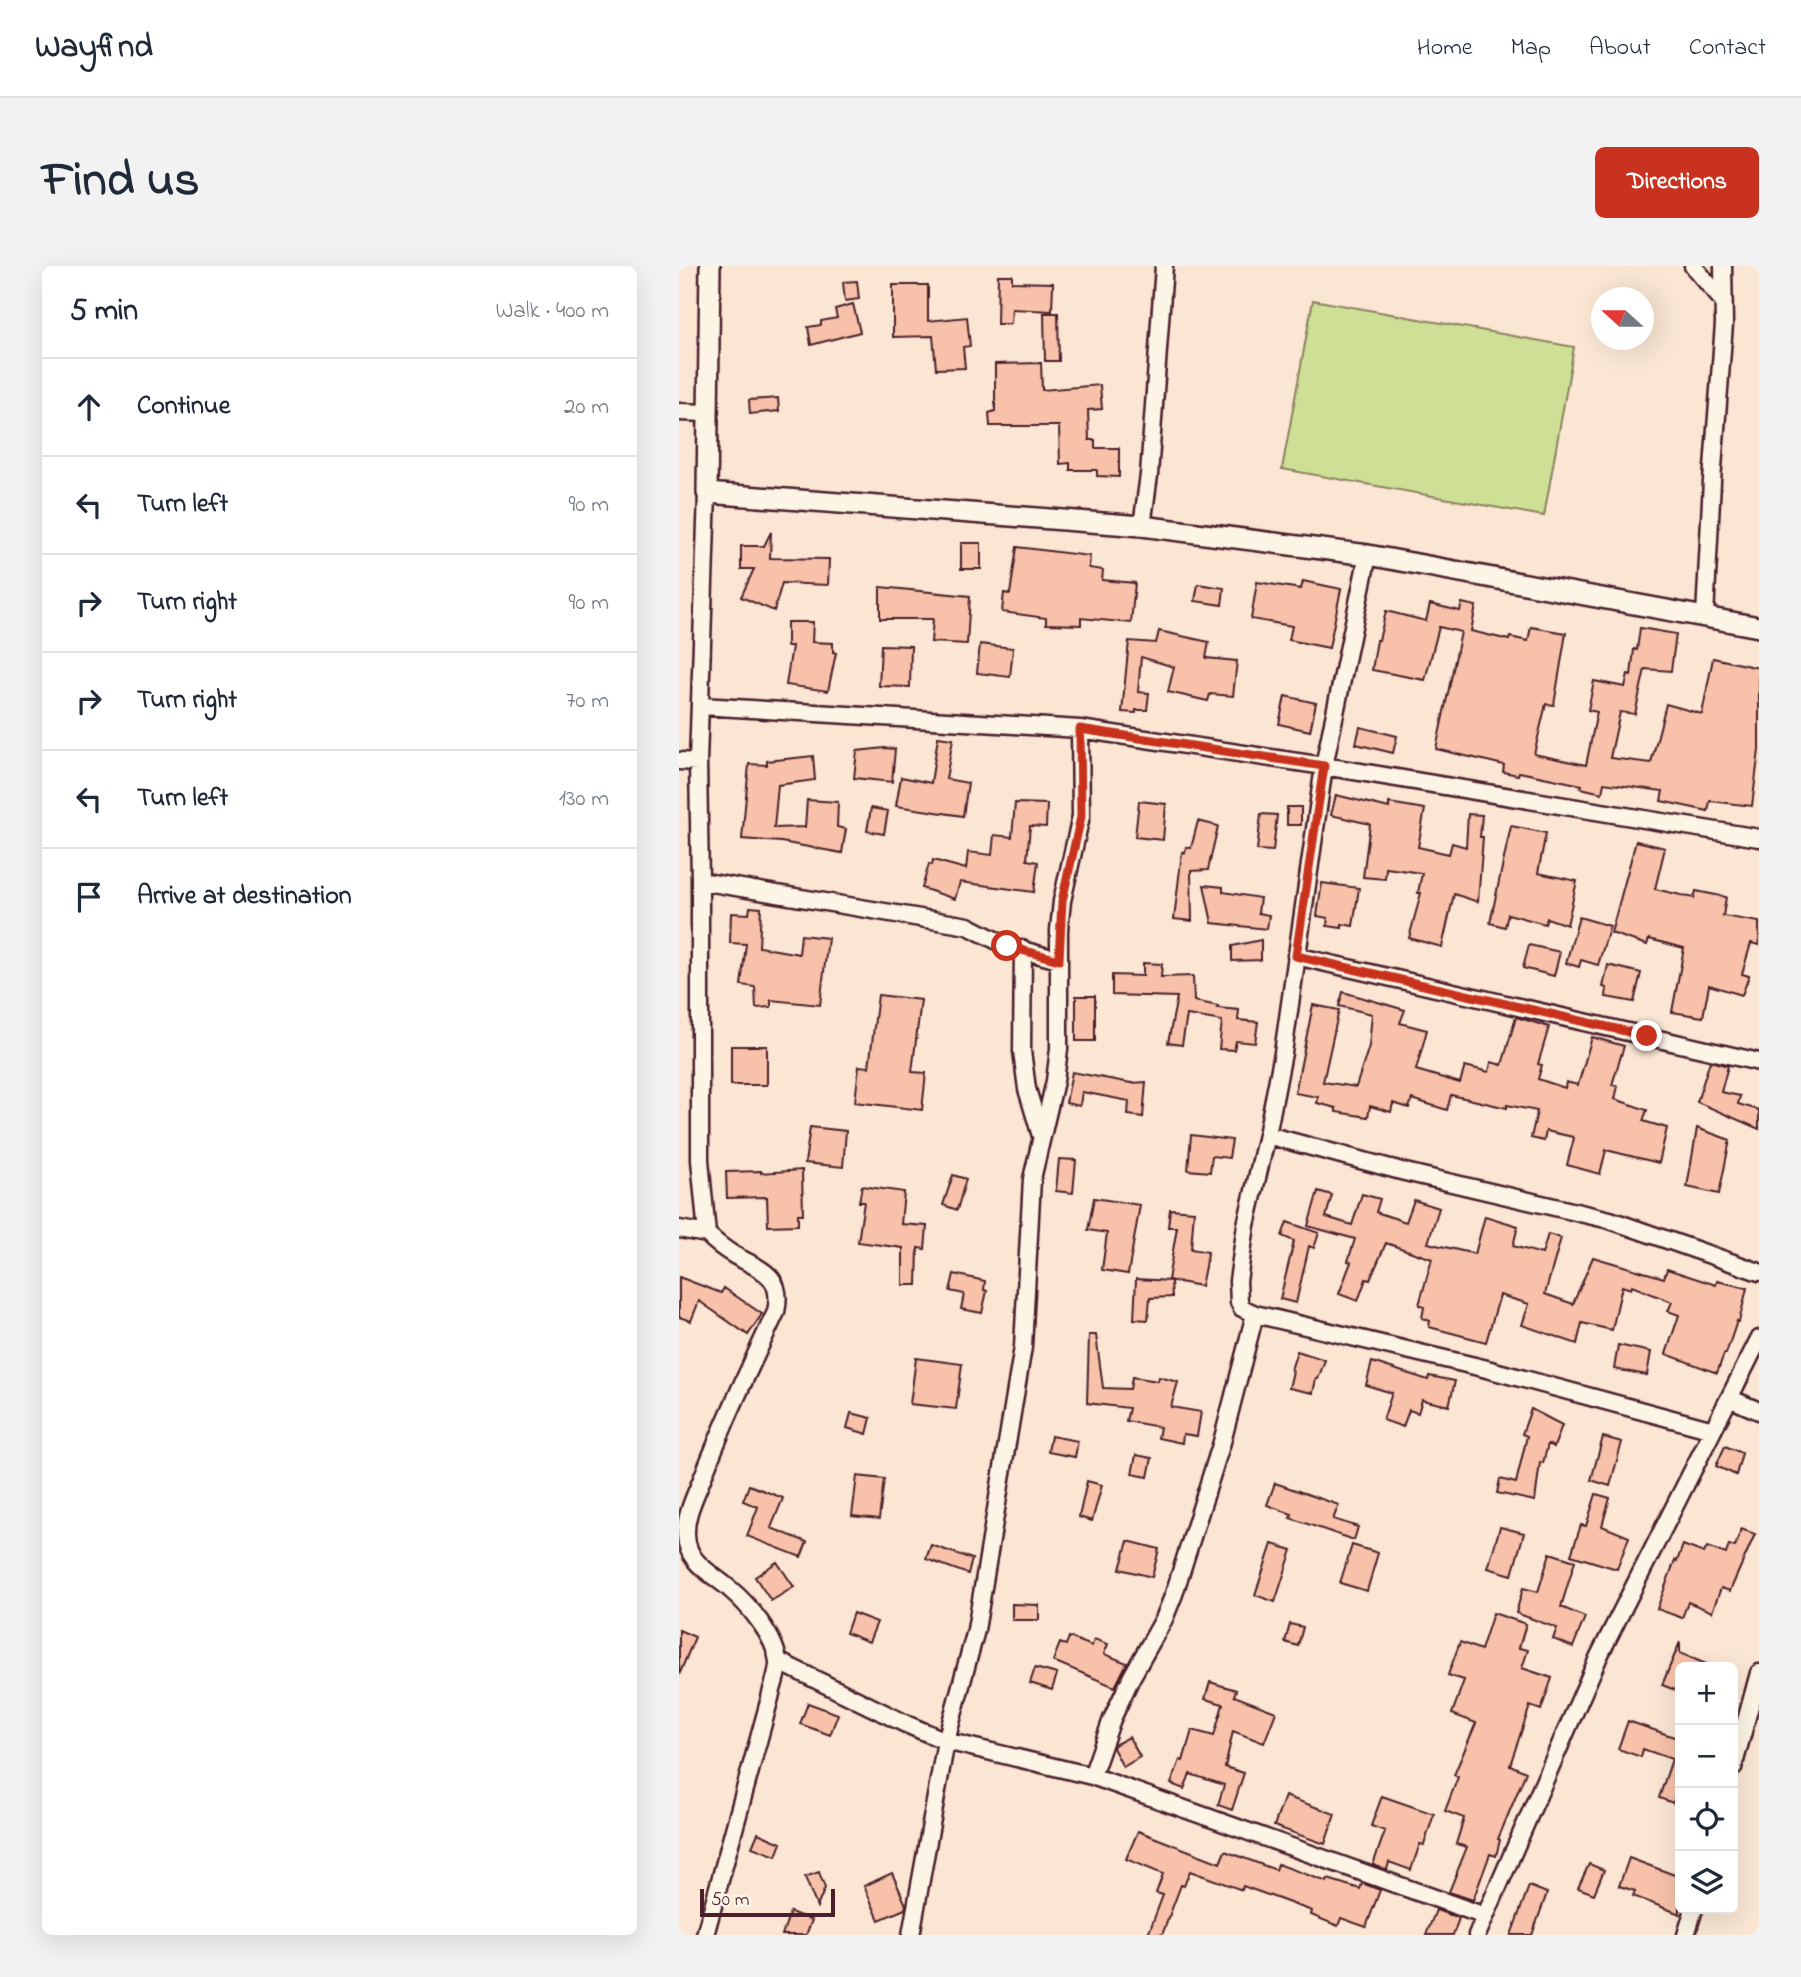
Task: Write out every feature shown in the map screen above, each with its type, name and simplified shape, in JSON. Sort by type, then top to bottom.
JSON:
[{"type":"street","points":[[707,1234],[700,1160],[701,881],[698,762],[707,493],[710,266]]},
{"type":"street","points":[[1142,526],[1149,475],[1164,266],[1150,266]]},
{"type":"street","points":[[1693,266],[1723,301]]},
{"type":"street","points":[[1705,616],[1724,324],[1723,266]]},
{"type":"street","points":[[679,412],[706,413]]},
{"type":"street","points":[[707,493],[1142,526],[1368,555],[1759,627]]},
{"type":"street","points":[[1368,555],[1324,766],[1283,1053],[1268,1135],[1246,1225],[1238,1281],[1239,1302],[1243,1308],[1255,1314],[1483,1368],[1713,1430]]},
{"type":"street","points":[[701,706],[1080,729],[1324,766],[1759,838]]},
{"type":"street","points":[[911,1935],[946,1741],[977,1620],[1023,1347],[1032,1179],[1055,1081],[1059,1049],[1062,901],[1081,817],[1080,729]]},
{"type":"street","points":[[679,761],[698,762]]},
{"type":"street","points":[[701,881],[968,926],[1007,946],[1059,960]]},
{"type":"street","points":[[1023,949],[1023,1051],[1027,1089],[1042,1139]]},
{"type":"street","points":[[1296,956],[1759,1062]]},
{"type":"street","points":[[1268,1135],[1405,1172],[1610,1220],[1759,1272]]},
{"type":"street","points":[[679,1229],[707,1234],[731,1254],[761,1269],[775,1283],[778,1303],[716,1439],[690,1509],[685,1534],[689,1552],[697,1564],[732,1591],[758,1619],[778,1661],[705,1935]]},
{"type":"street","points":[[1092,1776],[1112,1720],[1174,1594],[1222,1442],[1255,1314]]},
{"type":"street","points":[[1477,1935],[1599,1656],[1759,1339]]},
{"type":"street","points":[[1729,1398],[1759,1411]]},
{"type":"street","points":[[679,1558],[697,1564]]},
{"type":"street","points":[[778,1661],[946,1741],[1092,1776],[1485,1916]]},
{"type":"street","points":[[1738,1750],[1759,1673]]},
{"type":"street","points":[[1686,1935],[1692,1914]]},
{"type":"green space","points":[[1313,300],[1574,347],[1544,516],[1282,469]]},
{"type":"building","points":[[998,275],[1012,275],[1012,282],[1053,283],[1052,311],[1012,309],[1011,324],[997,324]]},
{"type":"building","points":[[857,281],[859,299],[845,301],[843,282]]},
{"type":"building","points":[[893,285],[928,285],[928,321],[967,317],[970,346],[963,347],[965,368],[936,369],[933,336],[893,337]]},
{"type":"building","points":[[853,304],[860,332],[811,345],[808,327],[837,318],[835,309]]},
{"type":"building","points":[[1044,313],[1058,313],[1059,361],[1045,361]]},
{"type":"building","points":[[1041,363],[1042,390],[1100,385],[1102,409],[1088,410],[1089,440],[1095,440],[1095,448],[1119,448],[1119,477],[1097,476],[1097,470],[1070,470],[1070,463],[1060,464],[1059,426],[990,426],[989,413],[995,411],[995,364]]},
{"type":"building","points":[[778,398],[779,411],[750,414],[749,400]]},
{"type":"building","points":[[771,532],[770,558],[829,559],[828,585],[782,583],[774,611],[741,597],[754,569],[741,569],[741,546],[764,546]]},
{"type":"building","points":[[961,543],[981,543],[981,569],[961,569]]},
{"type":"building","points":[[1017,547],[1090,556],[1089,568],[1103,570],[1102,580],[1135,583],[1131,623],[1081,618],[1081,625],[1046,624],[1046,618],[1002,612],[1004,593],[1010,594]]},
{"type":"building","points":[[1303,581],[1341,589],[1329,648],[1289,640],[1292,626],[1251,619],[1257,582],[1301,589]]},
{"type":"building","points":[[1198,584],[1224,588],[1222,605],[1195,601]]},
{"type":"building","points":[[880,587],[970,596],[967,644],[931,642],[933,619],[880,619]]},
{"type":"building","points":[[1462,603],[1476,606],[1471,631],[1509,640],[1510,637],[1528,641],[1531,627],[1566,633],[1554,705],[1546,704],[1534,754],[1586,765],[1597,712],[1588,710],[1594,681],[1625,687],[1628,674],[1631,675],[1640,628],[1676,634],[1671,671],[1645,669],[1635,714],[1620,712],[1610,758],[1651,763],[1666,704],[1702,714],[1713,658],[1759,668],[1759,750],[1752,806],[1710,801],[1708,811],[1661,801],[1663,791],[1604,783],[1602,793],[1581,788],[1582,785],[1519,772],[1518,775],[1503,772],[1504,765],[1436,749],[1461,632],[1439,627],[1425,680],[1372,670],[1377,640],[1386,611],[1426,621],[1430,604],[1460,611]]},
{"type":"building","points":[[787,622],[813,622],[812,642],[833,643],[833,652],[836,653],[828,691],[786,685],[792,646],[787,646]]},
{"type":"building","points":[[1159,631],[1209,642],[1206,658],[1237,661],[1233,696],[1210,694],[1208,701],[1168,692],[1174,667],[1141,657],[1138,692],[1149,693],[1147,710],[1136,710],[1136,713],[1122,712],[1129,641],[1156,643]]},
{"type":"building","points":[[980,644],[1013,648],[1010,677],[977,673]]},
{"type":"building","points":[[881,645],[911,646],[910,687],[879,686]]},
{"type":"building","points":[[1285,696],[1316,703],[1310,731],[1279,724]]},
{"type":"building","points":[[1360,727],[1397,736],[1393,753],[1356,744]]},
{"type":"building","points":[[938,737],[953,739],[946,779],[968,783],[963,816],[896,806],[901,777],[931,783]]},
{"type":"building","points":[[895,749],[892,782],[854,778],[857,751]]},
{"type":"building","points":[[813,756],[815,780],[778,785],[774,828],[805,827],[807,800],[838,802],[837,827],[846,829],[842,853],[781,842],[742,839],[749,764],[767,765],[767,761]]},
{"type":"building","points":[[1336,795],[1389,808],[1389,803],[1425,809],[1418,847],[1449,854],[1452,843],[1466,847],[1468,814],[1482,815],[1478,902],[1454,894],[1442,947],[1409,938],[1421,893],[1418,893],[1422,873],[1386,868],[1385,879],[1363,877],[1370,824],[1331,815]]},
{"type":"building","points":[[1139,801],[1166,804],[1163,840],[1135,837]]},
{"type":"building","points":[[1015,803],[1047,804],[1046,827],[1030,826],[1027,860],[1038,862],[1034,892],[960,882],[955,899],[922,888],[929,864],[932,865],[933,860],[966,869],[968,852],[992,855],[994,835],[1012,837]]},
{"type":"building","points":[[1287,807],[1301,807],[1301,825],[1287,825]]},
{"type":"building","points":[[871,808],[888,811],[884,834],[867,831]]},
{"type":"building","points":[[1261,814],[1277,815],[1273,851],[1257,850]]},
{"type":"building","points":[[1198,821],[1218,826],[1208,870],[1191,871],[1192,921],[1174,919],[1182,852],[1185,853],[1186,847],[1191,848]]},
{"type":"building","points":[[1511,826],[1546,833],[1538,873],[1577,881],[1567,925],[1547,918],[1545,924],[1508,914],[1505,927],[1490,923]]},
{"type":"building","points":[[1636,841],[1665,848],[1655,889],[1694,898],[1696,891],[1726,897],[1723,916],[1759,922],[1759,945],[1751,943],[1742,974],[1749,976],[1742,995],[1709,985],[1703,1017],[1672,1012],[1684,948],[1649,939],[1647,945],[1611,933]]},
{"type":"building","points":[[1322,883],[1359,888],[1353,926],[1327,926],[1328,918],[1317,916]]},
{"type":"building","points":[[1204,885],[1223,887],[1223,892],[1260,898],[1258,913],[1269,915],[1267,929],[1212,923]]},
{"type":"building","points":[[750,907],[761,908],[759,947],[799,954],[801,935],[828,938],[820,1005],[771,1000],[771,1007],[756,1008],[755,987],[741,985],[746,944],[730,943],[731,913],[749,914]]},
{"type":"building","points":[[1579,917],[1610,926],[1598,965],[1581,960],[1579,967],[1566,963]]},
{"type":"building","points":[[1261,940],[1261,960],[1232,961],[1232,946]]},
{"type":"building","points":[[1529,945],[1560,952],[1554,976],[1523,968]]},
{"type":"building","points":[[1143,963],[1162,964],[1161,977],[1193,976],[1194,1001],[1218,1006],[1217,1008],[1239,1010],[1238,1020],[1258,1022],[1255,1043],[1236,1041],[1234,1050],[1219,1049],[1222,1021],[1187,1015],[1182,1045],[1168,1043],[1177,997],[1112,995],[1112,975],[1143,976]]},
{"type":"building","points":[[1608,965],[1641,973],[1634,1002],[1606,997],[1607,988],[1603,987]]},
{"type":"building","points":[[1343,992],[1405,1010],[1400,1023],[1427,1030],[1416,1070],[1460,1083],[1465,1066],[1489,1072],[1491,1062],[1502,1065],[1516,1017],[1549,1027],[1538,1064],[1542,1065],[1538,1079],[1565,1088],[1566,1082],[1578,1085],[1592,1037],[1624,1046],[1612,1085],[1618,1086],[1615,1099],[1647,1110],[1643,1121],[1667,1128],[1659,1163],[1606,1150],[1600,1174],[1567,1165],[1573,1137],[1546,1131],[1544,1141],[1531,1138],[1537,1111],[1507,1105],[1507,1108],[1451,1095],[1447,1110],[1412,1099],[1409,1108],[1393,1103],[1391,1112],[1370,1106],[1368,1117],[1336,1112],[1336,1108],[1317,1103],[1318,1097],[1295,1093],[1313,1005],[1339,1010],[1323,1082],[1356,1087],[1369,1046],[1372,1014],[1339,1006]]},
{"type":"building","points":[[878,995],[921,1000],[912,1072],[926,1073],[922,1110],[855,1102],[859,1066],[869,1067]]},
{"type":"building","points":[[1076,996],[1095,996],[1095,1041],[1076,1041]]},
{"type":"building","points":[[731,1046],[767,1046],[767,1085],[731,1085]]},
{"type":"building","points":[[1710,1061],[1728,1066],[1721,1092],[1740,1096],[1738,1104],[1759,1110],[1759,1129],[1697,1102]]},
{"type":"building","points":[[1072,1072],[1131,1083],[1146,1082],[1143,1117],[1128,1115],[1129,1101],[1082,1092],[1080,1106],[1066,1103]]},
{"type":"building","points":[[810,1127],[846,1131],[843,1167],[805,1163]]},
{"type":"building","points":[[1697,1128],[1730,1140],[1719,1194],[1687,1187]]},
{"type":"building","points":[[1191,1135],[1232,1140],[1229,1158],[1212,1156],[1210,1172],[1188,1170]]},
{"type":"building","points":[[1059,1159],[1076,1160],[1073,1193],[1056,1191]]},
{"type":"building","points":[[802,1170],[803,1214],[798,1214],[798,1225],[768,1226],[767,1197],[727,1198],[726,1172]]},
{"type":"building","points":[[953,1175],[966,1179],[957,1210],[943,1205]]},
{"type":"building","points":[[862,1186],[904,1192],[901,1224],[927,1226],[925,1249],[918,1248],[917,1285],[903,1285],[903,1248],[858,1242],[864,1202],[859,1202]]},
{"type":"building","points":[[1318,1191],[1332,1195],[1326,1217],[1352,1225],[1362,1194],[1380,1199],[1376,1212],[1406,1222],[1414,1200],[1439,1208],[1428,1243],[1475,1254],[1485,1216],[1518,1226],[1513,1246],[1542,1254],[1548,1234],[1561,1238],[1545,1294],[1573,1304],[1593,1257],[1664,1278],[1667,1269],[1716,1285],[1717,1281],[1747,1288],[1739,1322],[1737,1321],[1717,1373],[1666,1354],[1679,1315],[1668,1311],[1672,1302],[1632,1286],[1631,1289],[1622,1286],[1612,1330],[1582,1323],[1577,1344],[1522,1325],[1529,1304],[1500,1295],[1486,1342],[1429,1327],[1430,1321],[1422,1318],[1424,1307],[1419,1305],[1432,1259],[1386,1243],[1370,1280],[1366,1279],[1358,1301],[1339,1294],[1351,1262],[1348,1261],[1355,1239],[1308,1226]]},
{"type":"building","points":[[1094,1198],[1140,1205],[1128,1274],[1102,1270],[1107,1233],[1088,1230]]},
{"type":"building","points":[[1170,1209],[1194,1211],[1191,1249],[1208,1252],[1201,1286],[1168,1280],[1177,1227],[1168,1227]]},
{"type":"building","points":[[1287,1222],[1319,1233],[1314,1248],[1309,1246],[1296,1303],[1280,1299],[1294,1241],[1282,1236]]},
{"type":"building","points":[[954,1274],[985,1281],[984,1290],[987,1291],[982,1313],[961,1309],[964,1294],[950,1291]]},
{"type":"building","points":[[679,1277],[721,1293],[724,1288],[762,1314],[748,1335],[699,1301],[691,1321],[679,1317]]},
{"type":"building","points":[[1136,1279],[1171,1281],[1172,1297],[1150,1298],[1148,1320],[1134,1319]]},
{"type":"building","points":[[1089,1335],[1096,1335],[1103,1388],[1130,1389],[1132,1377],[1158,1381],[1159,1377],[1178,1382],[1171,1407],[1201,1412],[1197,1436],[1183,1434],[1182,1443],[1158,1438],[1160,1427],[1126,1421],[1129,1408],[1087,1403]]},
{"type":"building","points":[[1618,1345],[1651,1352],[1647,1375],[1614,1369]]},
{"type":"building","points":[[1297,1351],[1325,1360],[1313,1393],[1289,1388]]},
{"type":"building","points":[[916,1358],[962,1364],[956,1409],[910,1404]]},
{"type":"building","points":[[1372,1362],[1428,1380],[1429,1376],[1455,1381],[1449,1406],[1422,1400],[1418,1413],[1409,1410],[1403,1427],[1383,1420],[1392,1393],[1366,1385]]},
{"type":"building","points":[[1531,1409],[1562,1425],[1554,1447],[1548,1444],[1543,1463],[1540,1462],[1535,1501],[1497,1493],[1500,1479],[1516,1483],[1527,1436],[1522,1434]]},
{"type":"building","points":[[851,1413],[871,1418],[867,1434],[847,1428]]},
{"type":"building","points":[[1051,1436],[1078,1441],[1075,1457],[1048,1452]]},
{"type":"building","points":[[1603,1437],[1622,1442],[1610,1486],[1591,1480]]},
{"type":"building","points":[[1725,1446],[1742,1453],[1736,1475],[1716,1466]]},
{"type":"building","points":[[1136,1455],[1152,1458],[1148,1477],[1132,1474]]},
{"type":"building","points":[[857,1476],[884,1479],[879,1519],[852,1516]]},
{"type":"building","points":[[1087,1481],[1102,1485],[1092,1521],[1079,1517]]},
{"type":"building","points":[[1275,1483],[1339,1505],[1333,1519],[1358,1527],[1354,1540],[1290,1518],[1292,1514],[1267,1505]]},
{"type":"building","points":[[749,1485],[783,1498],[771,1528],[807,1542],[801,1557],[747,1536],[758,1507],[743,1501]]},
{"type":"building","points":[[1596,1494],[1610,1498],[1602,1526],[1629,1537],[1617,1569],[1571,1555],[1581,1525],[1586,1526]]},
{"type":"building","points":[[1500,1527],[1524,1533],[1512,1575],[1488,1568]]},
{"type":"building","points":[[1741,1529],[1755,1534],[1730,1591],[1721,1588],[1712,1612],[1688,1602],[1682,1618],[1657,1609],[1683,1545],[1704,1553],[1707,1547],[1726,1554],[1729,1545],[1735,1547]]},
{"type":"building","points":[[1128,1541],[1159,1549],[1152,1577],[1120,1569]]},
{"type":"building","points":[[1272,1544],[1292,1550],[1275,1602],[1255,1595]]},
{"type":"building","points":[[931,1545],[972,1559],[968,1574],[926,1559]]},
{"type":"building","points":[[1352,1545],[1378,1553],[1367,1591],[1340,1583]]},
{"type":"building","points":[[1550,1553],[1575,1561],[1561,1607],[1585,1617],[1573,1647],[1553,1639],[1557,1628],[1516,1613],[1523,1588],[1538,1592]]},
{"type":"building","points":[[777,1562],[794,1587],[771,1601],[755,1577]]},
{"type":"building","points":[[1012,1604],[1039,1605],[1039,1620],[1012,1620]]},
{"type":"building","points":[[853,1613],[877,1622],[869,1642],[846,1633]]},
{"type":"building","points":[[1493,1613],[1526,1624],[1519,1648],[1528,1650],[1522,1668],[1552,1678],[1541,1710],[1530,1706],[1510,1765],[1526,1772],[1498,1839],[1500,1840],[1496,1856],[1490,1854],[1473,1900],[1449,1892],[1467,1847],[1456,1844],[1464,1818],[1445,1811],[1458,1777],[1454,1775],[1476,1723],[1452,1714],[1464,1680],[1448,1675],[1460,1642],[1481,1650]]},
{"type":"building","points":[[1290,1624],[1303,1627],[1298,1646],[1285,1642]]},
{"type":"building","points":[[679,1630],[695,1637],[679,1675]]},
{"type":"building","points":[[1069,1637],[1092,1646],[1094,1639],[1108,1644],[1104,1654],[1127,1663],[1115,1687],[1053,1661],[1060,1643],[1066,1645]]},
{"type":"building","points":[[1680,1642],[1680,1653],[1701,1662],[1675,1662],[1675,1690],[1662,1685]]},
{"type":"building","points":[[1035,1668],[1057,1674],[1052,1690],[1030,1683]]},
{"type":"building","points":[[1210,1682],[1236,1690],[1234,1696],[1276,1712],[1264,1743],[1233,1731],[1225,1767],[1244,1773],[1232,1810],[1218,1805],[1224,1785],[1190,1774],[1184,1789],[1171,1784],[1180,1760],[1183,1761],[1192,1730],[1214,1736],[1223,1704],[1205,1699]]},
{"type":"building","points":[[808,1703],[838,1714],[830,1735],[800,1724]]},
{"type":"building","points":[[1628,1721],[1675,1737],[1673,1803],[1659,1798],[1672,1759],[1643,1749],[1641,1757],[1618,1749]]},
{"type":"building","points":[[1129,1737],[1140,1757],[1123,1767],[1113,1748]]},
{"type":"building","points":[[1285,1796],[1335,1814],[1325,1844],[1274,1826]]},
{"type":"building","points":[[1382,1796],[1434,1814],[1424,1845],[1420,1844],[1411,1870],[1389,1862],[1387,1870],[1373,1865],[1385,1831],[1371,1826]]},
{"type":"building","points":[[1138,1831],[1220,1863],[1225,1851],[1276,1870],[1278,1864],[1327,1882],[1328,1879],[1360,1889],[1362,1883],[1380,1890],[1366,1927],[1341,1918],[1338,1926],[1311,1915],[1312,1911],[1243,1886],[1242,1890],[1190,1871],[1184,1886],[1181,1885],[1162,1935],[1148,1935],[1163,1895],[1156,1893],[1163,1874],[1126,1859]]},
{"type":"building","points":[[758,1833],[781,1843],[776,1856],[752,1847]]},
{"type":"building","points":[[1629,1858],[1675,1875],[1675,1912],[1633,1896],[1635,1891],[1619,1886]]},
{"type":"building","points":[[1589,1864],[1604,1870],[1594,1894],[1578,1888]]},
{"type":"building","points":[[819,1872],[825,1888],[817,1907],[805,1877]]},
{"type":"building","points":[[892,1873],[906,1905],[905,1909],[879,1920],[864,1886]]},
{"type":"building","points":[[1529,1886],[1547,1893],[1532,1935],[1511,1935]]},
{"type":"building","points":[[1436,1910],[1459,1918],[1453,1935],[1426,1935]]},
{"type":"building","points":[[790,1912],[812,1920],[806,1935],[782,1935]]},
{"type":"route","points":[[1007,946],[1059,960],[1062,901],[1081,817],[1080,729],[1324,766],[1296,956],[1647,1036]]}]
